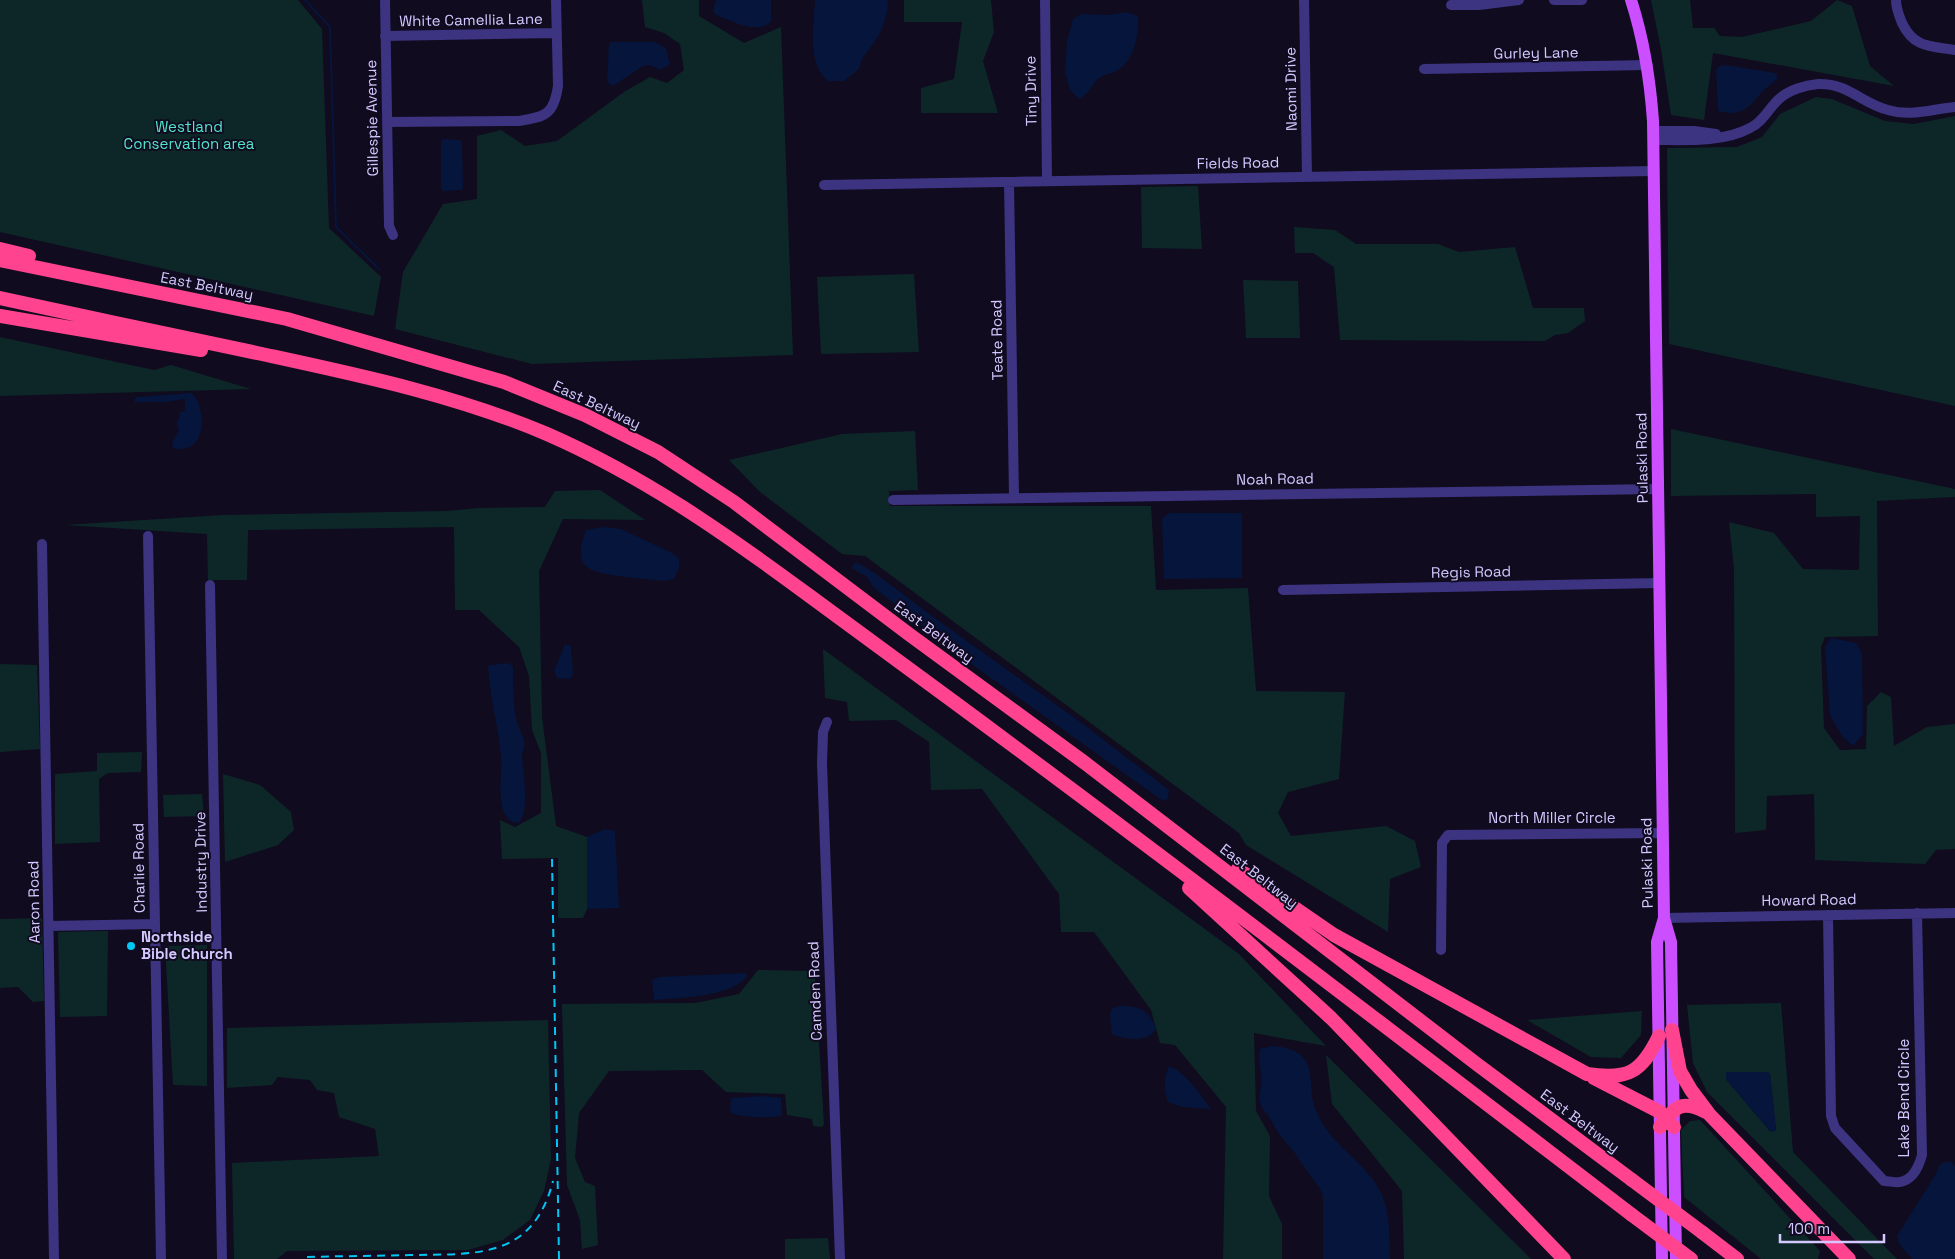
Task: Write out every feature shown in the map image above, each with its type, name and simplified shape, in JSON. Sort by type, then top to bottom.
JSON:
[{"type":"highway","points":[[0,249],[287,319]]},
{"type":"highway","name":"East Beltway","points":[[0,260],[287,319],[504,382],[585,415],[658,452],[734,502],[902,629],[1085,763],[1478,1065],[1737,1259]]},
{"type":"highway","points":[[0,298],[320,366],[415,389],[498,415],[550,436],[605,461],[664,494],[742,546],[1127,832],[1691,1259]]},
{"type":"highway","points":[[0,316],[239,357],[320,366]]},
{"type":"highway","points":[[1085,763],[1334,935],[1667,1119],[1682,1105],[1694,1106],[1709,1114]]},
{"type":"highway","points":[[1127,832],[1330,1018],[1564,1259]]},
{"type":"highway","points":[[1587,1074],[1613,1077],[1633,1070],[1646,1060],[1666,1033]]},
{"type":"highway","points":[[1666,1033],[1680,1071],[1691,1090],[1709,1114],[1849,1259]]},
{"type":"main road","name":"Pulaski Road","points":[[1631,0],[1639,25],[1651,84],[1654,171],[1664,918],[1658,942],[1666,1033],[1667,1119],[1662,1259]]},
{"type":"main road","name":"Pulaski Road","points":[[1667,1119],[1676,1259]]},
{"type":"street","name":"Gillespie Avenue","points":[[385,0],[389,226],[393,235]]},
{"type":"street","points":[[387,122],[519,121],[540,118],[551,109],[556,98],[558,86],[556,0]]},
{"type":"street","name":"Tiny Drive","points":[[1045,0],[1047,181]]},
{"type":"street","name":"Naomi Drive","points":[[1304,0],[1307,177]]},
{"type":"street","points":[[1450,5],[1479,5],[1519,0]]},
{"type":"street","points":[[1554,0],[1582,0]]},
{"type":"street","points":[[1896,0],[1898,12],[1907,33],[1914,40],[1924,45],[1955,50]]},
{"type":"street","name":"White Camellia Lane","points":[[385,36],[556,33]]},
{"type":"street","name":"Gurley Lane","points":[[1424,69],[1648,65]]},
{"type":"street","points":[[1653,136],[1695,140],[1726,136],[1751,128],[1761,120],[1780,98],[1792,91],[1818,84],[1834,85],[1848,89],[1868,102],[1888,110],[1915,114],[1955,107]]},
{"type":"street","name":"Fields Road","points":[[824,185],[1654,171]]},
{"type":"street","name":"Teate Road","points":[[1009,182],[1014,498]]},
{"type":"street","name":"Noah Road","points":[[893,500],[1658,489]]},
{"type":"street","name":"Charlie Road","points":[[148,536],[161,1259]]},
{"type":"street","name":"Aaron Road","points":[[42,544],[54,1259]]},
{"type":"street","name":"Regis Road","points":[[1284,590],[1660,584]]},
{"type":"street","name":"Industry Drive","points":[[210,585],[222,1259]]},
{"type":"street","name":"Camden Road","points":[[827,722],[823,732],[822,763],[840,1259]]},
{"type":"street","name":"North Miller Circle","points":[[1442,950],[1442,843],[1444,839],[1453,833],[1663,833]]},
{"type":"street","name":"Lake Bend Circle","points":[[1828,915],[1831,1116],[1835,1128],[1884,1180],[1901,1182],[1912,1176],[1920,1163],[1922,1155],[1917,913]]},
{"type":"street","name":"Howard Road","points":[[1664,918],[1955,913]]},
{"type":"street","points":[[49,926],[155,924]]},
{"type":"green space","name":"Westland Conservation area","points":[[0,0],[298,0],[322,29],[329,228],[381,277],[374,316],[0,232]]},
{"type":"green space","points":[[642,0],[699,0],[699,16],[744,43],[781,27],[793,355],[532,364],[395,329],[403,272],[443,204],[477,199],[477,136],[501,130],[525,146],[557,141],[624,92],[650,77],[667,83],[684,70],[680,44],[664,33],[645,27]]},
{"type":"green space","points":[[904,0],[991,0],[994,32],[983,61],[998,113],[921,113],[921,88],[954,79],[962,22],[904,22]]},
{"type":"green space","points":[[1651,0],[1690,0],[1693,28],[1714,28],[1720,36],[1742,37],[1811,21],[1837,0],[1852,6],[1870,66],[1894,86],[1713,53],[1704,120],[1671,115]]},
{"type":"green space","points":[[1816,97],[1832,99],[1885,121],[1914,124],[1955,116],[1955,406],[1669,344],[1667,148],[1737,147],[1762,137],[1780,114]]},
{"type":"green space","points":[[1198,186],[1202,249],[1142,248],[1141,187]]},
{"type":"green space","points":[[1294,227],[1335,230],[1356,244],[1438,244],[1459,252],[1515,247],[1533,308],[1584,308],[1585,321],[1568,333],[1555,335],[1545,341],[1340,340],[1334,267],[1313,253],[1295,253]]},
{"type":"green space","points":[[914,274],[919,352],[821,354],[817,277]]},
{"type":"green space","points":[[1243,280],[1298,281],[1300,338],[1246,338]]},
{"type":"green space","points":[[0,337],[154,370],[171,365],[251,389],[0,396]]},
{"type":"green space","points":[[1671,429],[1955,489],[1955,497],[1877,501],[1878,636],[1825,637],[1821,647],[1824,728],[1840,750],[1866,749],[1867,706],[1881,692],[1891,697],[1894,746],[1927,727],[1955,724],[1955,849],[1936,850],[1925,864],[1815,860],[1814,794],[1767,796],[1766,830],[1735,833],[1734,569],[1729,522],[1774,533],[1803,569],[1859,570],[1860,516],[1816,517],[1816,494],[1671,496]]},
{"type":"green space","points":[[915,431],[918,490],[889,491],[890,506],[1151,506],[1156,590],[1248,588],[1256,691],[1345,692],[1339,779],[1288,792],[1278,813],[1291,836],[1386,826],[1415,841],[1421,867],[1390,879],[1388,932],[1246,845],[1239,833],[865,556],[842,554],[760,492],[729,460],[842,434]]},
{"type":"green space","points":[[600,490],[645,520],[563,519],[539,571],[542,717],[556,826],[587,837],[587,909],[583,918],[558,918],[558,858],[502,859],[500,820],[515,827],[541,813],[541,753],[532,730],[529,676],[519,647],[479,610],[455,610],[454,527],[248,530],[247,580],[208,580],[207,534],[65,525],[223,515],[446,511],[479,508],[545,507],[555,491]]},
{"type":"green space","points":[[823,649],[1239,954],[1326,1046],[1254,1033],[1256,1111],[1270,1136],[1269,1196],[1282,1224],[1282,1259],[1223,1259],[1226,1107],[1175,1045],[1160,1043],[1151,1010],[1094,932],[1061,932],[1059,894],[982,789],[931,790],[929,742],[896,720],[849,721],[847,702],[825,698]]},
{"type":"green space","points":[[0,664],[37,665],[40,749],[0,752]]},
{"type":"green space","points":[[142,752],[141,772],[108,773],[99,779],[100,842],[55,844],[55,774],[97,771],[97,753]]},
{"type":"green space","points":[[223,774],[260,785],[291,812],[294,830],[278,845],[225,862]]},
{"type":"green space","points":[[202,794],[204,816],[164,817],[163,795]]},
{"type":"green space","points":[[42,918],[44,1001],[33,1002],[18,987],[0,988],[0,919]]},
{"type":"green space","points":[[108,931],[107,1016],[60,1017],[58,932]]},
{"type":"green space","points":[[207,945],[207,1086],[173,1085],[165,946]]},
{"type":"green space","points":[[758,970],[809,971],[815,975],[824,1124],[822,1127],[813,1126],[812,1119],[787,1115],[785,1094],[726,1092],[702,1070],[609,1071],[579,1113],[575,1158],[585,1182],[595,1186],[598,1245],[582,1249],[580,1220],[567,1185],[562,1004],[695,1003],[739,994]]},
{"type":"green space","points":[[1781,1003],[1793,1152],[1897,1259],[1874,1259],[1707,1092],[1693,1063],[1687,1005]],"holes":[[[1729,1072],[1767,1072],[1770,1074],[1776,1130],[1772,1131],[1769,1130],[1726,1079],[1726,1073]]]},
{"type":"green space","points":[[1642,1011],[1641,1035],[1621,1058],[1591,1057],[1527,1020]]},
{"type":"green space","points":[[548,1020],[551,1159],[544,1191],[530,1220],[503,1240],[468,1250],[287,1251],[277,1259],[234,1259],[232,1163],[379,1156],[375,1129],[339,1117],[334,1093],[317,1090],[310,1080],[278,1077],[272,1085],[227,1088],[227,1028]]},
{"type":"green space","points":[[1326,1055],[1531,1259],[1404,1259],[1402,1191],[1332,1104]]},
{"type":"green space","points":[[1700,1120],[1820,1251],[1818,1259],[1761,1259],[1684,1197],[1681,1130],[1690,1121]]},
{"type":"green space","points":[[828,1238],[830,1259],[785,1259],[785,1239]]},
{"type":"water","points":[[716,0],[771,0],[771,22],[765,26],[751,27],[716,15],[713,11]]},
{"type":"water","points":[[815,0],[888,0],[885,20],[879,34],[864,55],[859,69],[844,81],[828,81],[821,73],[817,64],[813,44]]},
{"type":"water","points":[[1126,12],[1138,16],[1137,38],[1132,53],[1124,65],[1116,71],[1099,78],[1088,92],[1079,99],[1070,90],[1065,72],[1067,41],[1073,19],[1081,14],[1109,15]]},
{"type":"water","points":[[655,42],[666,48],[670,64],[661,70],[649,65],[643,66],[613,86],[607,82],[609,43]]},
{"type":"water","points":[[1725,65],[1775,73],[1777,79],[1743,110],[1733,113],[1718,111],[1716,70],[1719,66]]},
{"type":"water","points":[[443,139],[460,140],[462,142],[463,188],[461,190],[444,191],[441,188],[441,141]]},
{"type":"water","points":[[192,393],[197,400],[200,410],[201,430],[198,439],[184,449],[173,448],[172,443],[179,430],[177,424],[180,412],[185,411],[185,399],[166,402],[135,402],[134,399],[137,397]]},
{"type":"water","points":[[1169,513],[1242,513],[1242,578],[1164,579],[1162,519]]},
{"type":"water","points":[[603,527],[621,529],[674,554],[679,559],[679,568],[674,579],[663,581],[623,577],[601,573],[587,567],[581,554],[586,530]]},
{"type":"water","points":[[856,562],[875,573],[1079,721],[1169,790],[1168,799],[1163,801],[973,665],[873,587],[867,577],[852,568]]},
{"type":"water","points":[[1831,638],[1856,643],[1862,653],[1863,734],[1853,746],[1842,736],[1830,715],[1825,647]]},
{"type":"water","points":[[565,644],[571,646],[573,674],[570,679],[557,678],[554,671]]},
{"type":"water","points":[[508,663],[513,666],[515,711],[524,739],[522,754],[525,800],[524,810],[519,823],[507,818],[503,810],[500,790],[501,756],[488,667],[490,665]]},
{"type":"water","points":[[605,829],[615,831],[619,908],[587,909],[587,837]]},
{"type":"water","points":[[746,973],[747,976],[740,983],[718,992],[654,1000],[652,980],[659,977]]},
{"type":"water","points":[[1121,1006],[1139,1008],[1147,1013],[1156,1028],[1153,1033],[1137,1039],[1123,1038],[1112,1034],[1110,1015],[1112,1008]]},
{"type":"water","points":[[1272,1046],[1293,1050],[1303,1057],[1311,1078],[1313,1103],[1320,1119],[1334,1139],[1361,1165],[1376,1184],[1387,1211],[1390,1259],[1323,1259],[1323,1196],[1294,1152],[1279,1134],[1262,1108],[1259,1099],[1262,1080],[1259,1060],[1260,1049]]},
{"type":"water","points":[[1169,1066],[1176,1069],[1187,1079],[1211,1109],[1182,1107],[1168,1102],[1165,1084]]},
{"type":"water","points":[[1768,1072],[1770,1074],[1776,1130],[1772,1132],[1769,1130],[1726,1079],[1726,1073]]},
{"type":"water","points":[[764,1096],[781,1098],[782,1116],[747,1116],[730,1112],[731,1098]]},
{"type":"water","points":[[1944,1162],[1952,1162],[1955,1167],[1955,1259],[1912,1259],[1899,1244],[1897,1236],[1936,1174],[1939,1165]]},
{"type":"waterway","points":[[305,0],[330,27],[336,227],[379,269]]},
{"type":"railway","points":[[552,859],[559,1259]]},
{"type":"railway","points":[[307,1257],[458,1254],[479,1252],[499,1247],[517,1238],[532,1225],[544,1207],[553,1181]]},
{"type":"place","name":"Northside Bible Church","points":[[131,946]]}]
